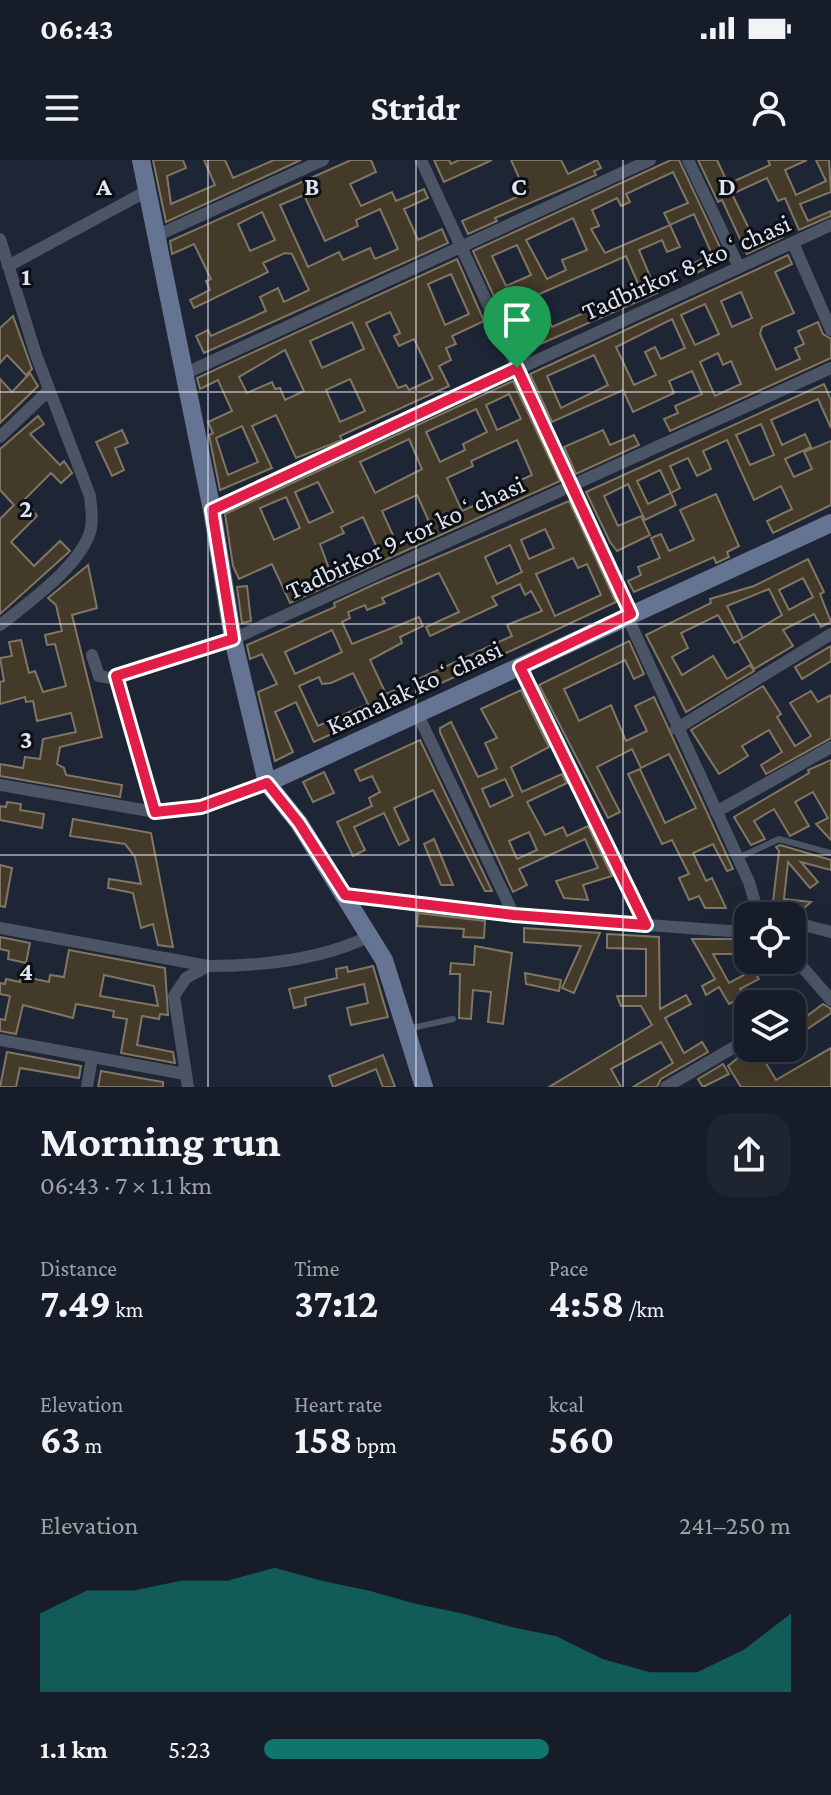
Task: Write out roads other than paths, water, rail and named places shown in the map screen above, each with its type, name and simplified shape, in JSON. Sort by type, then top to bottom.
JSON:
[{"type":"street","points":[[141,160],[212,510],[233,639],[267,783],[299,823],[384,960],[424,1087]]},
{"type":"street","points":[[156,236],[323,160]]},
{"type":"street","points":[[421,160],[572,484],[676,729],[738,858],[754,902]]},
{"type":"street","points":[[184,374],[650,160]]},
{"type":"street","points":[[688,160],[738,265]]},
{"type":"street","points":[[4,259],[147,191]]},
{"type":"street","name":"Tadbirkor 8-koʻchasi","points":[[212,510],[738,265],[831,225]]},
{"type":"street","points":[[0,239],[48,391],[90,496],[91,528],[76,557],[35,597],[0,625]]},
{"type":"street","points":[[793,243],[831,330]]},
{"type":"street","name":"Tadbirkor 9-tor koʻchasi","points":[[116,676],[233,639],[831,368]]},
{"type":"street","points":[[0,437],[48,391]]},
{"type":"street","name":"Kamalak koʻchasi","points":[[0,785],[155,812],[201,807],[267,783],[418,715],[831,523]]},
{"type":"street","points":[[676,729],[831,634]]},
{"type":"street","points":[[92,655],[99,676],[116,676]]},
{"type":"street","points":[[520,667],[646,925]]},
{"type":"street","points":[[418,715],[514,915]]},
{"type":"street","points":[[716,812],[831,747]]},
{"type":"street","points":[[345,895],[514,915],[734,930]]},
{"type":"street","points":[[806,926],[831,932]]},
{"type":"street","points":[[0,928],[208,966],[239,966],[299,958],[344,947],[370,936]]},
{"type":"street","points":[[0,1040],[92,1057],[187,1081],[174,996],[186,978],[208,966]]},
{"type":"street","points":[[806,971],[831,1000]]},
{"type":"street","points":[[666,1087],[734,1047]]},
{"type":"street","points":[[87,1087],[92,1057]]},
{"type":"lane","points":[[116,676],[155,812]]},
{"type":"lane","points":[[738,858],[779,839],[831,853]]},
{"type":"lane","points":[[407,1029],[453,1019]]}]
